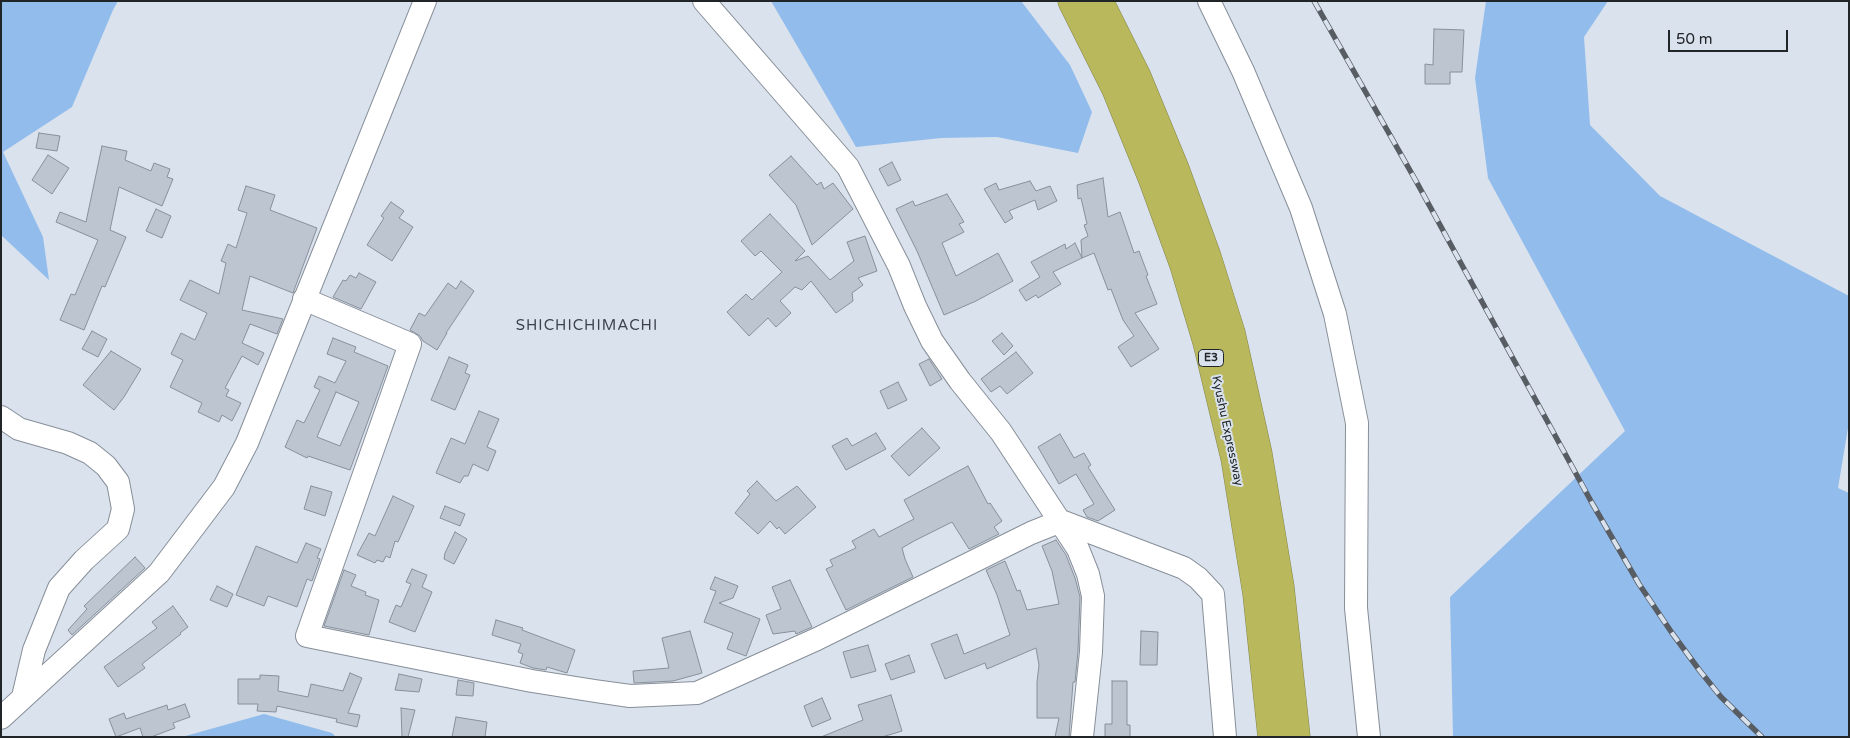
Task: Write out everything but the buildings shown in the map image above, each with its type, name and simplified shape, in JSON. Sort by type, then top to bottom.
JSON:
[{"type":"highway","name":"Kyushu Expressway","points":[[1072,1],[1116,89],[1153,180],[1184,266],[1207,342],[1234,458],[1257,594],[1272,737]]},
{"type":"highway","name":"Kyushu Expressway","points":[[1100,1],[1137,77],[1175,168],[1207,257],[1231,333],[1258,454],[1280,588],[1296,737]]},
{"type":"street","points":[[1,718],[159,573],[224,487],[247,443],[425,1]]},
{"type":"street","points":[[704,1],[848,167],[899,266],[932,341],[960,381],[1001,432],[1078,549],[1088,574],[1093,596],[1091,652],[1082,737]]},
{"type":"street","points":[[1210,1],[1243,71],[1301,208],[1335,314],[1357,423],[1356,608],[1369,737]]},
{"type":"street","points":[[304,299],[410,344],[307,636],[532,681],[595,691],[630,696],[697,693],[817,639],[1031,533],[1061,521],[1184,568],[1198,578],[1213,594],[1225,737]]},
{"type":"street","points":[[1,417],[19,429],[68,442],[90,453],[106,466],[118,482],[123,509],[118,528],[84,560],[59,588],[34,650],[23,697]]},
{"type":"shaded area","points":[[1,1],[118,1],[72,107],[3,152],[43,237],[49,280],[1,235]]},
{"type":"shaded area","points":[[771,1],[1021,1],[1070,65],[1092,112],[1078,153],[997,137],[941,138],[856,147]]},
{"type":"shaded area","points":[[1486,1],[1608,1],[1584,37],[1590,125],[1660,196],[1849,296],[1849,422],[1838,488],[1849,493],[1849,737],[1453,737],[1450,597],[1625,431],[1488,178],[1475,78]]},
{"type":"shaded area","points":[[264,714],[332,733],[336,737],[182,737]]},
{"type":"railway","points":[[1314,1],[1416,181],[1592,503],[1639,584],[1700,671],[1721,697],[1762,737]]},
{"type":"district","name":"SHICHICHIMACHI","points":[[587,326]]}]
